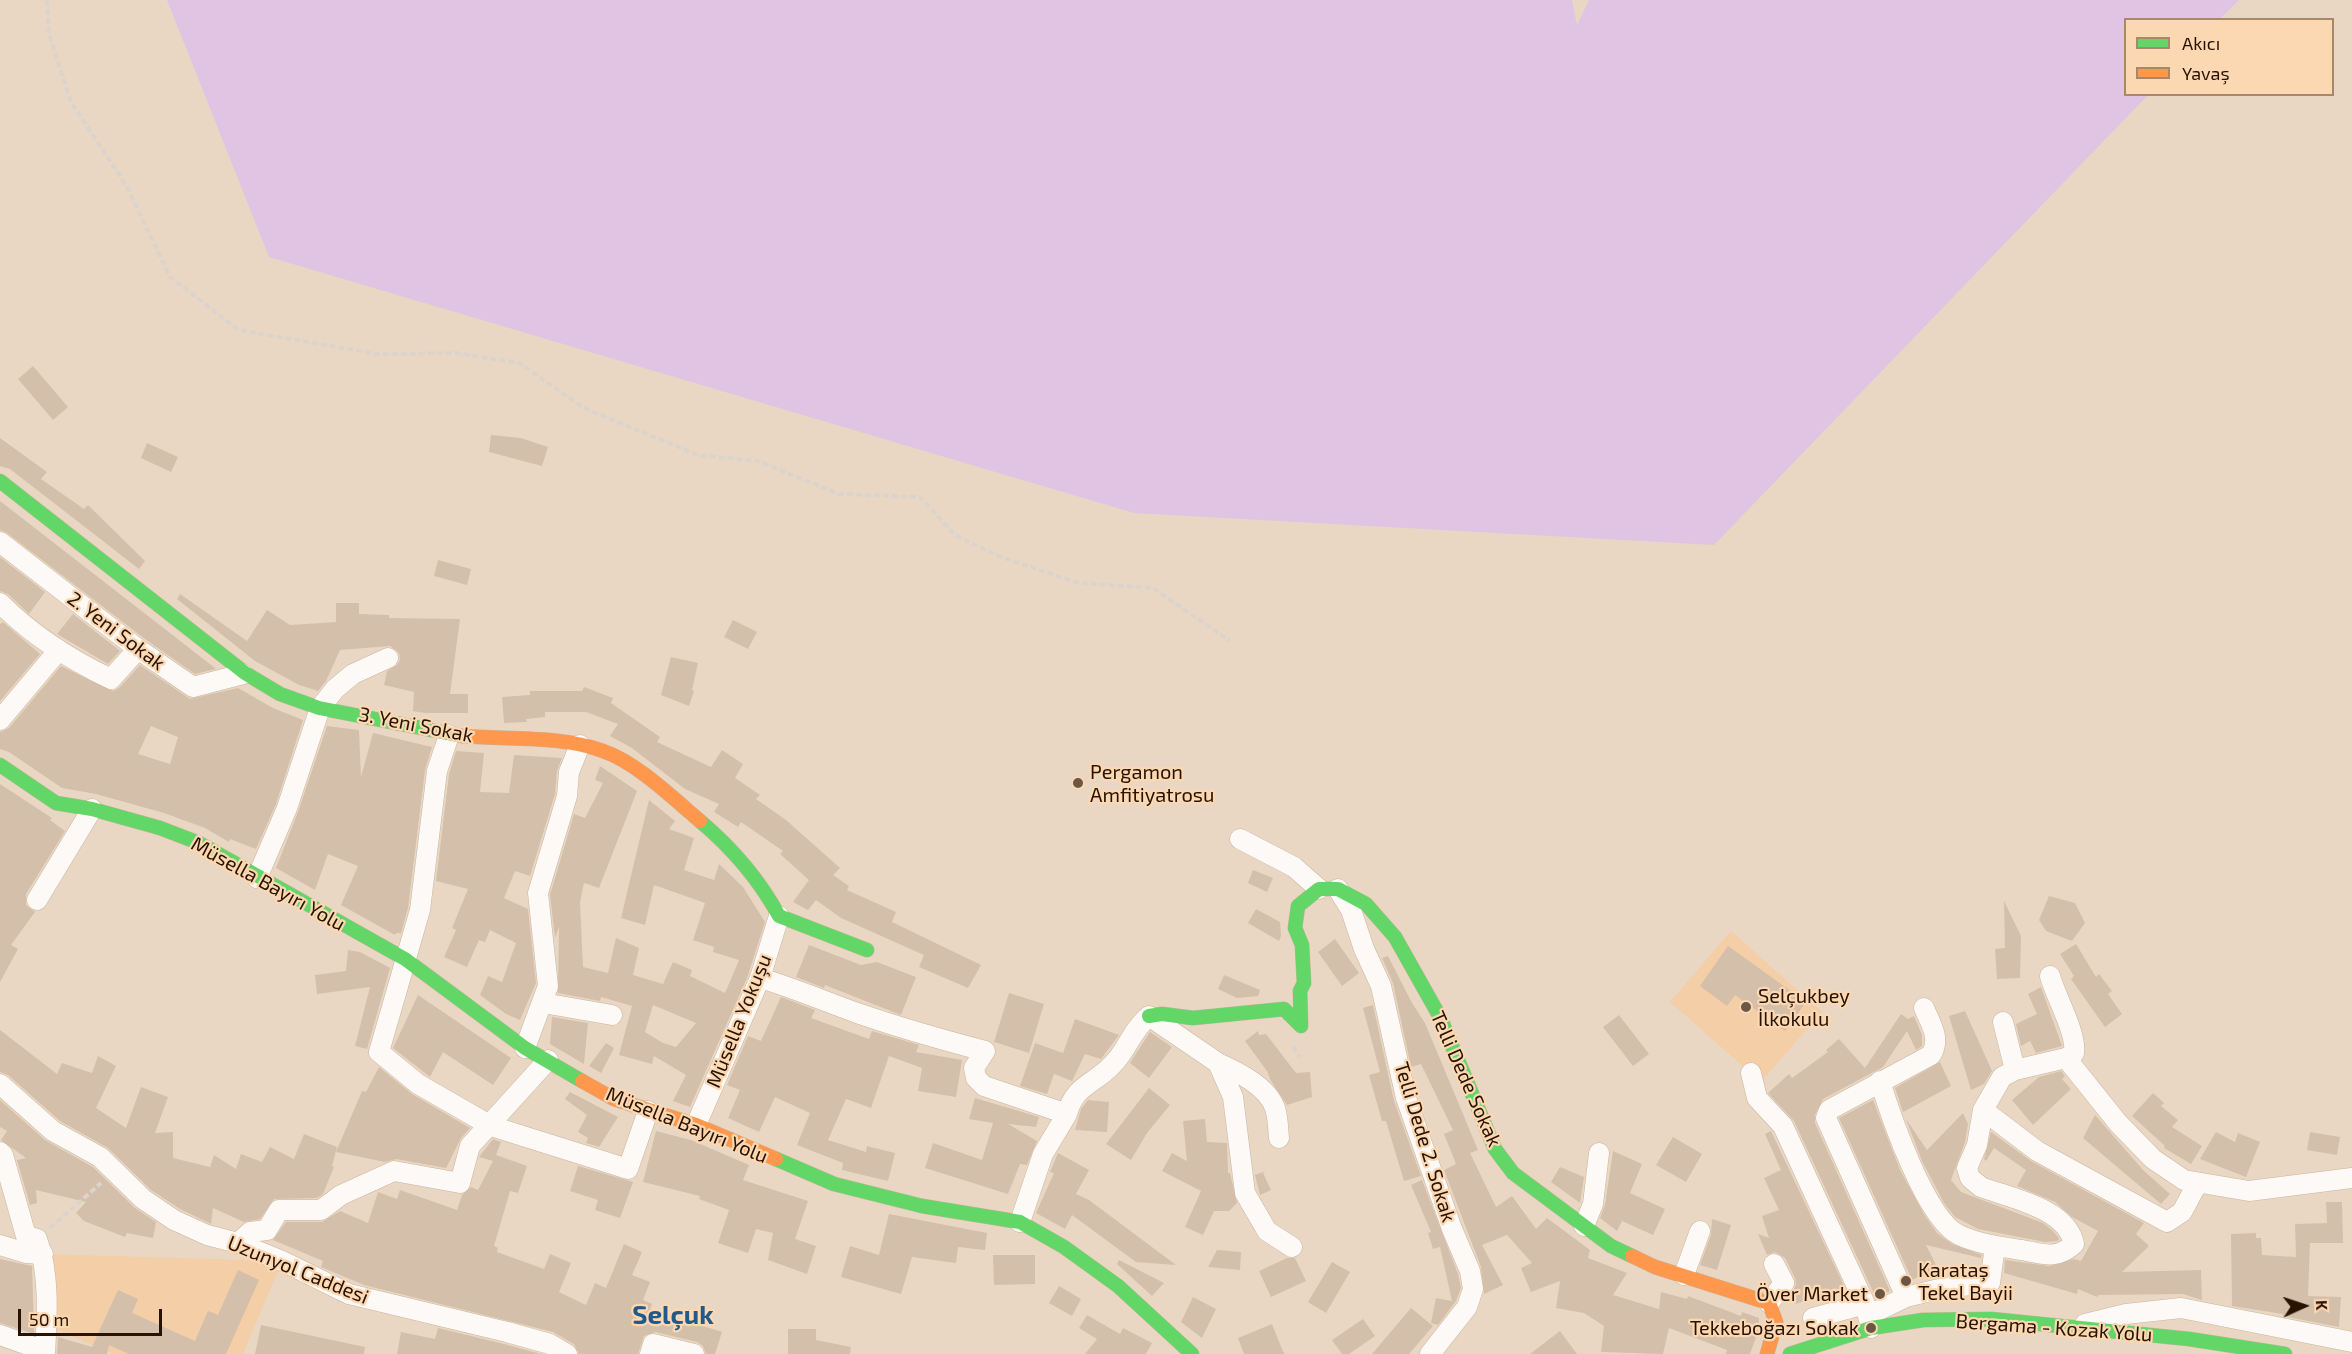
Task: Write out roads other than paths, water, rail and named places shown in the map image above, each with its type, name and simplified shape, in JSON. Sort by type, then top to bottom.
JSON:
[{"type":"street","name":"3. Yeni Sokak","points":[[0,481],[225,656],[243,674],[288,697],[320,708],[365,715],[449,735],[579,746],[604,751],[627,764],[695,816],[768,892],[779,916]]},
{"type":"street","name":"2. Yeni Sokak","points":[[0,542],[138,649],[193,687],[243,674]]},
{"type":"street","points":[[0,603],[26,629],[58,651],[111,679],[138,649]]},
{"type":"street","points":[[0,720],[58,651]]},
{"type":"street","points":[[257,878],[287,808],[320,708],[335,689],[352,674],[388,658]]},
{"type":"street","points":[[449,735],[437,771],[420,910],[379,1052],[418,1084],[491,1126],[628,1169],[648,1111]]},
{"type":"street","points":[[525,1048],[548,986],[538,893],[567,796],[569,772],[579,746]]},
{"type":"street","name":"Müsella Bayırı Yolu","points":[[0,765],[56,803],[92,809],[160,828],[199,843],[257,878],[405,959],[525,1048],[614,1099],[696,1125],[834,1184],[922,1206],[1020,1222],[1064,1246],[1118,1286],[1192,1354]]},
{"type":"street","points":[[37,900],[92,809]]},
{"type":"street","points":[[1240,839],[1293,867],[1328,889]]},
{"type":"street","points":[[1020,1222],[1043,1154],[1067,1114],[1071,1097],[1114,1064],[1136,1027],[1149,1016],[1162,1014],[1193,1018],[1284,1009],[1301,1026],[1300,992],[1304,983],[1302,945],[1295,928],[1298,906],[1311,893],[1328,889]]},
{"type":"street","name":"Telli Dede Sokak","points":[[1328,889],[1366,904],[1395,937],[1440,1017],[1495,1149],[1513,1173],[1611,1246],[1655,1267],[1775,1294]]},
{"type":"street","name":"Telli Dede 2. Sokak","points":[[1328,889],[1351,910],[1364,949],[1381,986],[1406,1098],[1452,1229],[1470,1271],[1473,1289],[1467,1307],[1431,1354]]},
{"type":"street","points":[[779,916],[867,950]]},
{"type":"street","name":"Müsella Yokuşu","points":[[696,1125],[760,978],[779,916]]},
{"type":"street","points":[[1880,1081],[1894,1127],[1942,1221],[1959,1235],[1995,1246],[2051,1255],[2064,1253],[2074,1244],[2072,1234],[2062,1221],[1981,1187],[1970,1178],[1967,1168],[1977,1145],[1983,1110],[2002,1077],[2015,1070],[2066,1058],[2074,1053],[2076,1043],[2055,995],[2050,976]]},
{"type":"street","points":[[760,978],[806,992],[857,1013],[929,1037],[985,1051],[974,1068],[976,1078],[984,1086],[1067,1114]]},
{"type":"street","points":[[543,1003],[612,1015]]},
{"type":"street","points":[[1906,1297],[1826,1118],[1829,1110],[1931,1055],[1936,1047],[1936,1036],[1924,1008]]},
{"type":"street","points":[[1149,1016],[1218,1063],[1238,1072],[1265,1094],[1274,1107],[1279,1138]]},
{"type":"street","points":[[2003,1022],[2015,1070]]},
{"type":"street","points":[[2066,1058],[2118,1123],[2153,1159],[2175,1175],[2197,1184],[2249,1191],[2352,1178]]},
{"type":"street","points":[[238,1244],[250,1232],[267,1230],[279,1210],[321,1210],[341,1196],[394,1171],[460,1183],[470,1146],[491,1126],[548,1060]]},
{"type":"street","points":[[1218,1063],[1233,1097],[1245,1193],[1267,1231],[1292,1247]]},
{"type":"street","points":[[1750,1073],[1757,1098],[1783,1126],[1868,1316]]},
{"type":"street","name":"Uzunyol Caddesi","points":[[0,1084],[53,1131],[100,1156],[143,1199],[174,1220],[207,1235],[238,1244],[349,1294],[518,1335],[550,1344],[567,1354]]},
{"type":"street","points":[[1983,1110],[2037,1151],[2168,1222],[2182,1212],[2197,1184]]},
{"type":"street","points":[[0,1152],[3,1155],[26,1236],[40,1247],[48,1326],[45,1352],[0,1335]]},
{"type":"street","points":[[1584,1226],[1593,1204],[1599,1153]]},
{"type":"street","points":[[1684,1275],[1700,1231]]},
{"type":"street","points":[[0,1245],[26,1253],[40,1247]]},
{"type":"street","points":[[1813,1318],[1868,1316],[1906,1297],[1943,1288],[1990,1283],[1995,1246]]},
{"type":"street","points":[[1767,1354],[1777,1330],[1773,1310],[1774,1264]]},
{"type":"street","points":[[2073,1327],[2126,1314],[2181,1308],[2352,1342]]},
{"type":"street","name":"Bergama - Kozak Yolu","points":[[1790,1354],[1868,1316],[1923,1320],[1990,1319],[2189,1339],[2285,1354]]},
{"type":"street","points":[[651,1349],[694,1354]]},
{"type":"place","name":"Pergamon Amfitiyatrosu","points":[[1078,783]]},
{"type":"place","name":"Selçukbey İlkokulu","points":[[1746,1007]]},
{"type":"place","name":"Karataş Tekel Bayii","points":[[1906,1281]]},
{"type":"place","name":"Över Market","points":[[1880,1294]]},
{"type":"place","name":"Tekkeboğazı Sokak","points":[[1871,1328]]},
{"type":"district","name":"Selçuk","points":[[673,1315]]}]
